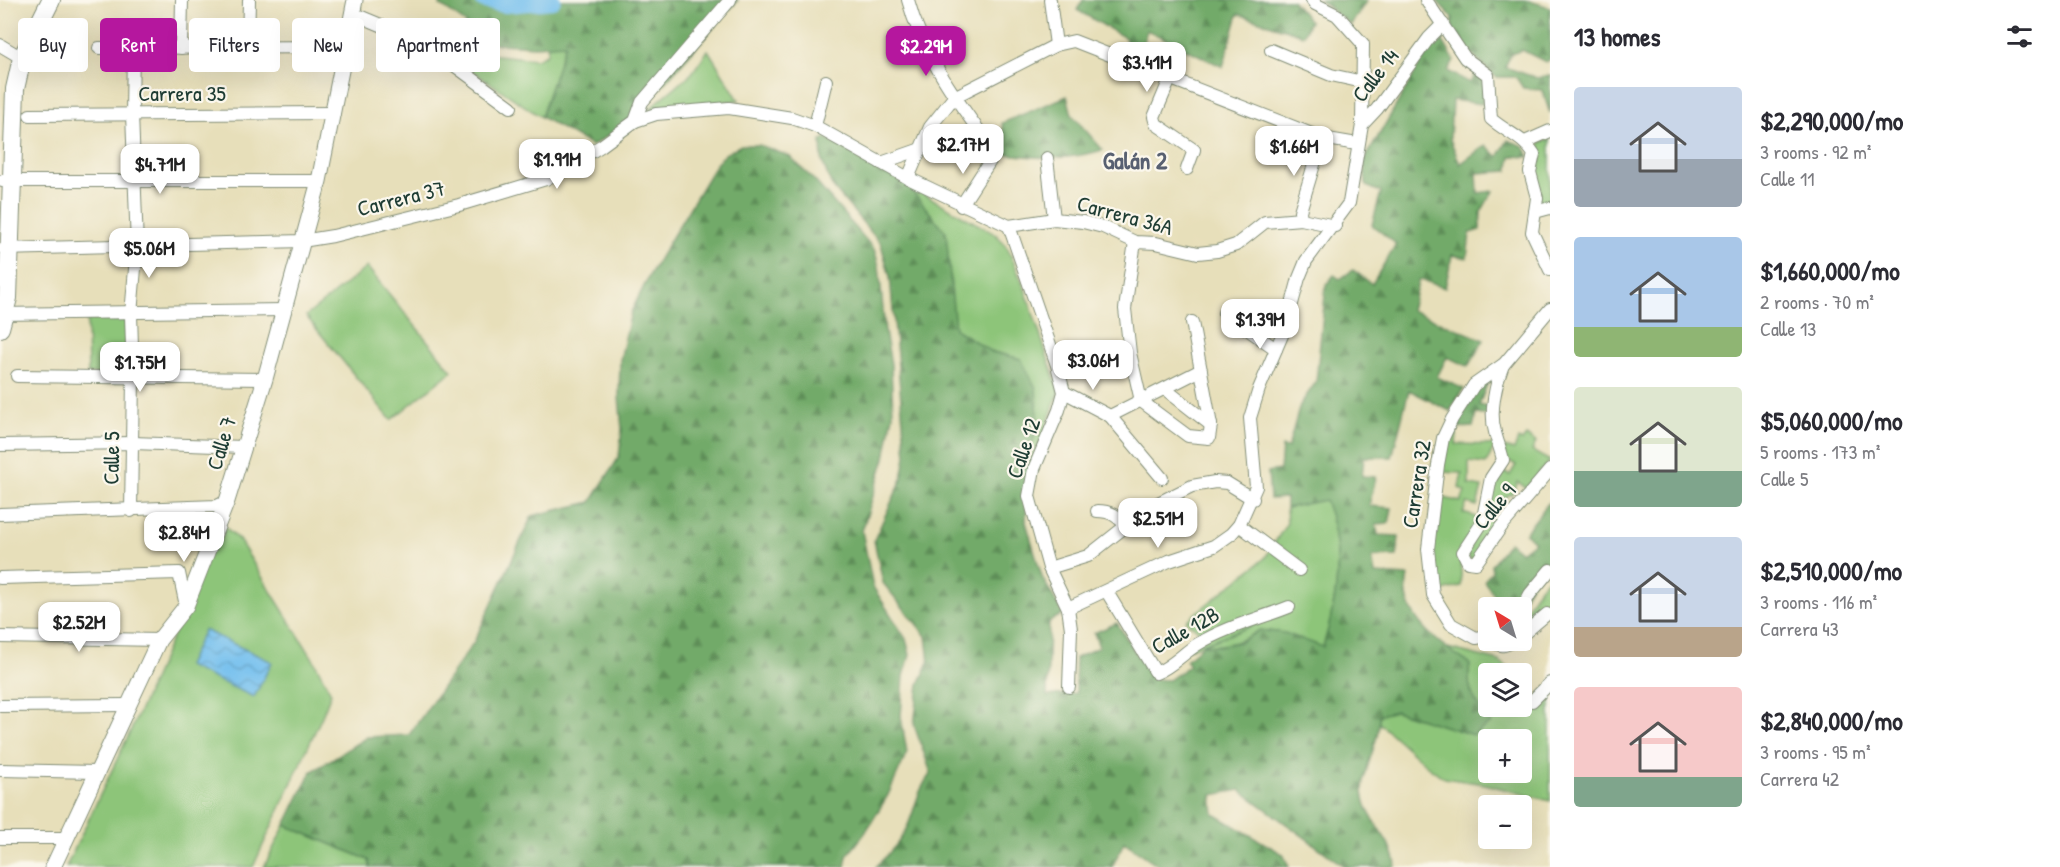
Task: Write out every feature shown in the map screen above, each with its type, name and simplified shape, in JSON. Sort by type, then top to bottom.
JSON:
[{"type":"main road","points":[[35,18],[41,0]]},
{"type":"main road","points":[[39,18],[51,0]]},
{"type":"main road","points":[[1,319],[8,298],[7,181],[15,89],[12,52]]},
{"type":"main road","points":[[0,276],[6,249]]},
{"type":"street","points":[[181,48],[182,0]]},
{"type":"street","points":[[249,0],[249,18]]},
{"type":"street","name":"Carrera 37","points":[[6,249],[299,244],[459,205],[546,179],[601,146],[635,121],[642,102],[730,0]]},
{"type":"street","points":[[908,0],[913,19],[954,97],[982,135]]},
{"type":"street","points":[[1050,0],[1056,45]]},
{"type":"street","points":[[1312,0],[1336,15],[1364,44],[1362,124]]},
{"type":"street","points":[[1426,0],[1443,24],[1450,39],[1465,58],[1488,75],[1491,119],[1508,134],[1525,142],[1534,154],[1530,172],[1537,198],[1532,232],[1550,270]]},
{"type":"street","points":[[352,4],[424,43],[511,107]]},
{"type":"street","name":"Calle 14","points":[[1335,226],[1349,203],[1362,124],[1377,109],[1429,38],[1443,24]]},
{"type":"street","points":[[908,178],[918,150],[930,127],[954,97],[1056,45],[1074,41],[1322,138],[1357,144]]},
{"type":"street","points":[[177,48],[189,48]]},
{"type":"street","points":[[1271,50],[1319,63],[1331,75],[1363,82]]},
{"type":"street","name":"Calle 5","points":[[131,511],[134,378],[131,314],[136,246],[133,72]]},
{"type":"street","name":"Calle 7","points":[[53,867],[159,640],[186,606],[227,501],[284,310],[316,181],[337,72]]},
{"type":"street","points":[[1170,79],[1154,117],[1156,124],[1194,150],[1187,169]]},
{"type":"street","points":[[815,126],[826,81]]},
{"type":"street","points":[[635,121],[656,114],[729,108],[792,118],[815,126],[962,206],[1009,226],[1057,365],[1064,392],[1110,416],[1162,478]]},
{"type":"street","name":"Carrera 35","points":[[30,115],[330,113]]},
{"type":"street","points":[[1525,142],[1550,131]]},
{"type":"street","points":[[1300,219],[1300,211],[1322,138]]},
{"type":"street","points":[[881,163],[918,150]]},
{"type":"street","points":[[1047,158],[1054,219]]},
{"type":"street","points":[[962,206],[990,161]]},
{"type":"street","points":[[7,181],[316,181]]},
{"type":"street","points":[[1535,212],[1550,208]]},
{"type":"street","name":"Carrera 36A","points":[[1009,226],[1054,219],[1103,227],[1135,242],[1156,243],[1198,253],[1217,251],[1236,245],[1265,222],[1300,219],[1335,226]]},
{"type":"street","points":[[1068,608],[1107,592],[1169,561],[1214,546],[1239,525],[1253,499],[1256,487],[1250,418],[1259,389],[1286,326],[1306,261],[1335,226]]},
{"type":"street","points":[[1135,242],[1125,309],[1130,353],[1141,400],[1188,436],[1210,431]]},
{"type":"street","name":"Carrera 32","points":[[1478,638],[1465,634],[1451,624],[1443,615],[1433,595],[1428,549],[1443,438],[1474,385],[1504,364],[1550,309]]},
{"type":"street","points":[[1,319],[284,310]]},
{"type":"street","points":[[1224,313],[1276,349]]},
{"type":"street","points":[[1192,322],[1210,431]]},
{"type":"street","name":"Calle 9","points":[[1504,364],[1498,377],[1494,406],[1494,430],[1503,460],[1491,478],[1482,523],[1463,552],[1468,562],[1476,562],[1501,527],[1550,470]]},
{"type":"street","points":[[1110,416],[1201,370]]},
{"type":"street","points":[[17,376],[264,379]]},
{"type":"street","points":[[1165,389],[1210,431]]},
{"type":"street","name":"Calle 12","points":[[1064,392],[1059,410],[1034,469],[1029,496],[1049,568],[1068,608],[1071,629],[1069,687]]},
{"type":"street","points":[[0,446],[133,443],[243,447]]},
{"type":"street","points":[[1049,568],[1088,556],[1150,507],[1192,486],[1215,482],[1227,483],[1253,499]]},
{"type":"street","points":[[0,514],[131,511],[218,506],[227,501]]},
{"type":"street","points":[[1097,511],[1107,511],[1117,516],[1126,525]]},
{"type":"street","points":[[1239,525],[1299,570]]},
{"type":"street","points":[[1528,597],[1550,570]]},
{"type":"street","points":[[0,578],[179,573],[186,606]]},
{"type":"street","name":"Calle 12B","points":[[1107,592],[1156,673],[1170,667],[1197,645],[1236,626],[1289,607]]},
{"type":"street","points":[[1532,627],[1547,614]]},
{"type":"street","points":[[0,637],[159,640]]},
{"type":"street","points":[[1532,701],[1550,682]]},
{"type":"street","points":[[0,706],[128,705]]},
{"type":"street","points":[[0,770],[96,772]]},
{"type":"street","points":[[0,838],[66,838]]},
{"type":"green space","points":[[442,0],[738,0],[631,121],[592,146],[541,117],[565,44],[535,46],[500,44],[500,18],[458,18],[440,5]]},
{"type":"green space","points":[[1083,0],[1292,0],[1310,21],[1303,35],[1238,14],[1223,67],[1147,30],[1139,57],[1120,51],[1127,39],[1077,10]]},
{"type":"green space","points":[[1319,0],[1367,0],[1351,25]]},
{"type":"green space","points":[[1436,0],[1526,0],[1550,7],[1550,59],[1546,62],[1522,50],[1511,54],[1505,67],[1537,78],[1550,75],[1550,113],[1542,90],[1523,88],[1516,77],[1496,77],[1451,34],[1453,18]]},
{"type":"green space","points":[[1438,33],[1454,60],[1448,71],[1470,83],[1477,72],[1486,85],[1482,104],[1452,100],[1450,139],[1460,164],[1486,145],[1498,157],[1508,140],[1524,146],[1529,157],[1511,156],[1508,171],[1477,173],[1478,193],[1493,191],[1481,212],[1480,230],[1470,233],[1467,258],[1452,255],[1445,288],[1419,279],[1411,310],[1484,340],[1468,366],[1447,357],[1437,377],[1464,389],[1450,411],[1409,390],[1392,457],[1364,457],[1362,476],[1376,477],[1369,506],[1392,508],[1389,523],[1376,524],[1378,535],[1399,536],[1397,556],[1372,557],[1375,574],[1408,576],[1409,604],[1415,616],[1434,638],[1470,664],[1470,689],[1478,705],[1478,717],[1487,717],[1491,723],[1478,729],[1473,735],[1396,711],[1379,715],[1377,734],[1364,780],[1364,800],[1390,848],[1396,867],[1345,867],[1240,790],[1212,795],[1214,814],[1283,854],[1289,867],[1161,867],[1124,842],[1112,867],[876,867],[902,837],[931,773],[914,725],[919,684],[929,662],[926,636],[883,583],[874,540],[902,479],[906,456],[890,277],[881,244],[832,186],[822,161],[821,141],[826,138],[906,184],[946,232],[955,329],[992,352],[1021,359],[1036,388],[1038,422],[1029,455],[1026,522],[1042,577],[1063,614],[1049,622],[1047,696],[1076,693],[1075,658],[1099,647],[1094,633],[1117,623],[1152,679],[1169,680],[1190,665],[1186,660],[1203,645],[1218,646],[1240,642],[1260,630],[1285,633],[1323,647],[1332,610],[1337,573],[1335,536],[1331,518],[1325,500],[1286,508],[1286,498],[1270,499],[1268,472],[1280,470],[1282,447],[1288,448],[1300,405],[1316,382],[1326,285],[1334,275],[1340,279],[1353,270],[1372,284],[1396,244],[1372,225],[1381,192],[1366,186],[1364,161]]},
{"type":"green space","points":[[566,43],[541,117],[474,72],[500,72],[500,55],[536,59],[547,54],[548,45]]},
{"type":"green space","points":[[708,50],[739,100],[649,109],[692,73]]},
{"type":"green space","points":[[1067,96],[1072,115],[1103,150],[1079,156],[1055,158],[1007,154],[1002,123]]},
{"type":"green space","points":[[1550,139],[1550,198],[1540,204],[1536,173],[1540,157],[1540,143]]},
{"type":"green space","points":[[741,145],[759,145],[789,156],[815,181],[874,249],[879,266],[885,332],[891,364],[893,415],[885,458],[862,531],[873,587],[906,639],[910,655],[904,676],[901,716],[907,753],[888,795],[865,833],[847,856],[845,867],[370,867],[369,860],[285,825],[311,772],[367,737],[409,735],[474,642],[532,516],[591,502],[619,457],[622,429],[619,397],[620,360],[631,312],[650,274],[716,164],[725,154]]},
{"type":"green space","points":[[906,184],[997,235],[1008,249],[1025,289],[1059,392],[1028,475],[1029,455],[1038,422],[1021,359],[990,351],[952,327]]},
{"type":"green space","points":[[367,267],[452,371],[391,420],[306,316]]},
{"type":"green space","points":[[87,319],[126,320],[127,373],[88,374]]},
{"type":"green space","points":[[1500,368],[1494,384],[1488,382],[1479,405],[1492,408],[1489,416],[1476,414],[1473,427],[1458,428],[1468,401],[1485,380]]},
{"type":"green space","points":[[1449,432],[1457,434],[1456,444],[1495,445],[1486,464],[1469,462],[1469,485],[1482,487],[1477,506],[1467,503],[1463,513],[1476,517],[1461,558],[1461,586],[1436,593],[1430,550],[1440,497],[1461,502],[1465,491],[1459,488],[1462,473],[1441,472]]},
{"type":"green space","points":[[1526,436],[1536,442],[1532,451],[1550,461],[1526,488],[1518,482],[1512,494],[1507,496],[1492,519],[1500,524],[1476,559],[1469,559],[1467,550],[1501,471],[1510,475],[1516,465],[1504,458],[1504,447],[1514,450],[1518,439],[1522,441]]},
{"type":"green space","points":[[1325,499],[1335,536],[1337,574],[1332,611],[1323,648],[1260,630],[1233,643],[1203,645],[1293,610],[1175,654],[1200,632],[1186,621],[1265,558],[1287,523],[1286,508]]},
{"type":"green space","points":[[1550,501],[1550,564],[1532,583],[1524,597],[1496,597],[1484,581],[1492,571],[1491,565],[1509,542],[1521,552],[1534,542],[1525,533]]},
{"type":"green space","points":[[222,524],[239,540],[312,657],[331,693],[323,714],[253,867],[66,867],[131,730]]},
{"type":"green space","points":[[1550,576],[1550,608],[1532,624],[1532,600]]},
{"type":"green space","points":[[1440,646],[1502,663],[1478,663],[1478,705],[1470,689],[1470,664]]},
{"type":"green space","points":[[1550,689],[1550,801],[1478,783],[1532,783],[1532,729],[1481,729],[1490,722],[1486,717],[1532,717],[1532,702]]},
{"type":"green space","points":[[1395,711],[1473,735],[1478,731],[1478,783],[1444,778],[1379,723],[1379,715]]},
{"type":"green space","points":[[285,825],[369,860],[370,867],[264,867]]},
{"type":"water","points":[[204,630],[272,662],[254,697],[187,666]]},
{"type":"waterway","points":[[484,0],[505,4],[552,0]]},
{"type":"district","name":"Galán 2","points":[[1135,161]]}]
